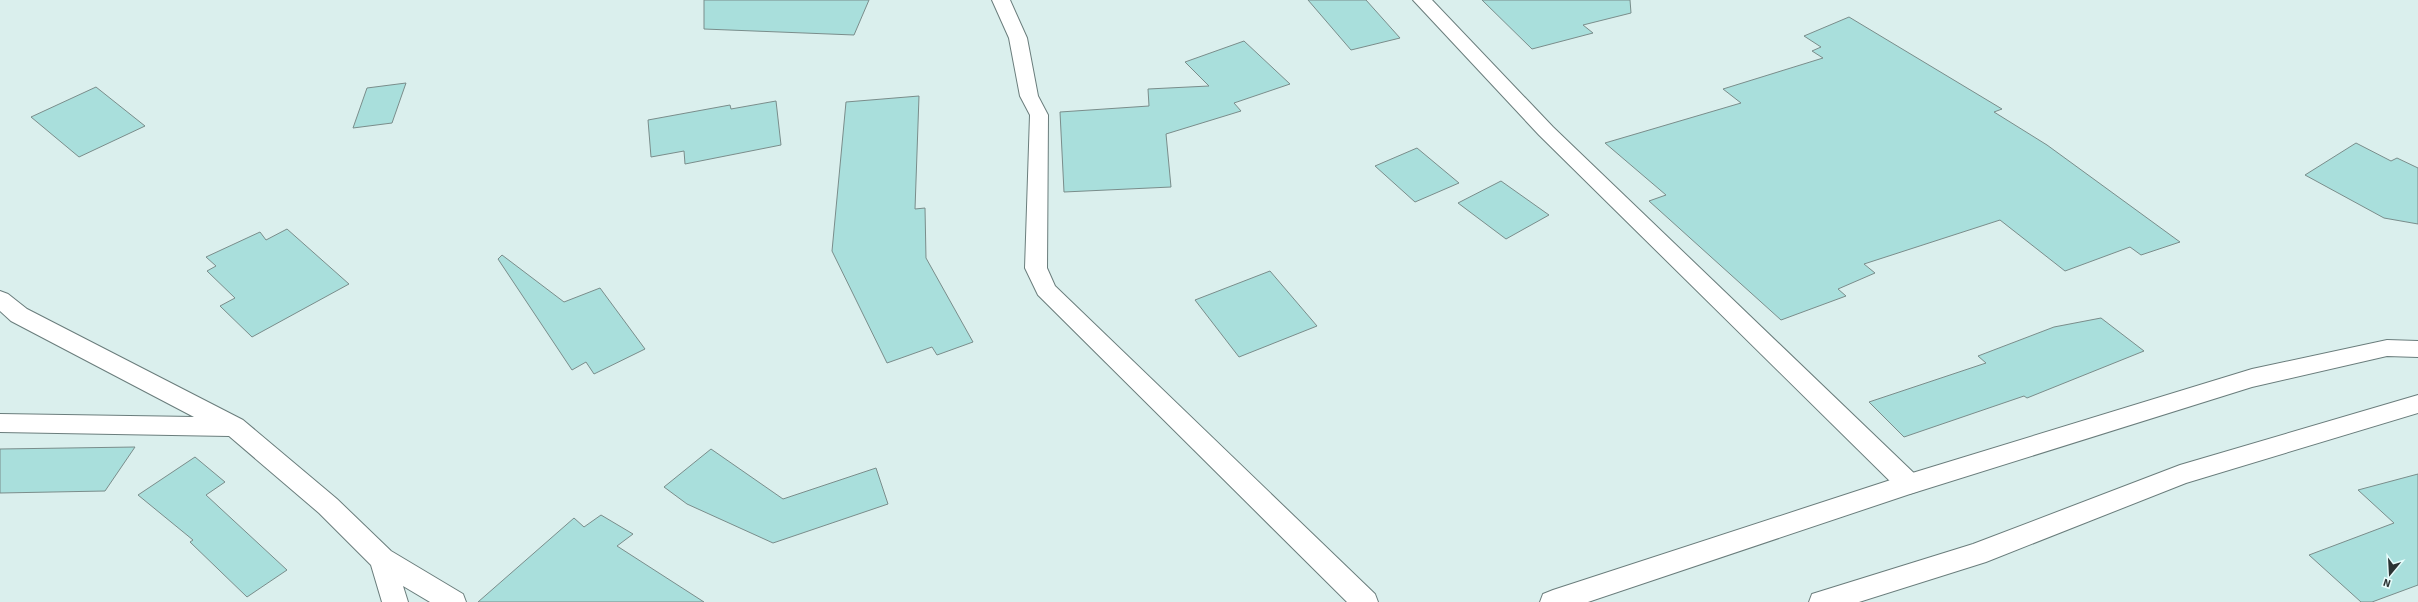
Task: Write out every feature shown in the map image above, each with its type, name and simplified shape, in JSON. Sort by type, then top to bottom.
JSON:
[{"type":"street","points":[[1001,0],[1018,38],[1029,96],[1039,115],[1036,268],[1046,290],[1365,602]]},
{"type":"street","points":[[1422,0],[1546,132],[1909,484]]},
{"type":"street","points":[[0,299],[19,315],[234,427],[328,506],[382,559],[453,602]]},
{"type":"street","points":[[1553,602],[1909,484],[2252,378],[2387,348],[2418,349]]},
{"type":"street","points":[[1822,602],[1977,554],[2180,475],[2418,404]]},
{"type":"street","points":[[0,423],[234,427]]},
{"type":"street","points":[[382,559],[395,602]]},
{"type":"building","points":[[704,0],[869,0],[854,35],[704,29]]},
{"type":"building","points":[[1308,0],[1366,0],[1400,38],[1351,50]]},
{"type":"building","points":[[1482,0],[1630,0],[1631,13],[1583,25],[1593,33],[1532,49]]},
{"type":"building","points":[[1849,17],[2002,109],[1994,112],[2047,145],[2180,242],[2141,255],[2130,247],[2065,271],[2000,220],[1864,264],[1875,273],[1838,289],[1846,296],[1781,320],[1649,201],[1666,195],[1605,143],[1741,103],[1723,89],[1823,58],[1812,51],[1821,47],[1804,36]]},
{"type":"building","points":[[1244,41],[1290,84],[1234,103],[1241,111],[1166,134],[1171,187],[1064,192],[1060,112],[1149,106],[1148,89],[1209,86],[1185,62]]},
{"type":"building","points":[[406,83],[392,123],[353,128],[367,88]]},
{"type":"building","points":[[96,87],[145,126],[79,157],[31,117]]},
{"type":"building","points":[[919,96],[915,209],[925,208],[926,258],[973,342],[937,355],[932,347],[887,363],[832,251],[846,102]]},
{"type":"building","points":[[776,101],[781,145],[685,164],[684,151],[651,157],[648,120],[730,105],[731,109]]},
{"type":"building","points":[[2356,143],[2391,161],[2397,158],[2418,168],[2418,224],[2384,218],[2305,175]]},
{"type":"building","points":[[1417,148],[1459,183],[1415,202],[1375,166]]},
{"type":"building","points":[[1501,181],[1549,215],[1506,239],[1458,203]]},
{"type":"building","points":[[287,229],[349,284],[252,337],[220,306],[235,298],[207,271],[216,266],[206,257],[260,232],[266,240]]},
{"type":"building","points":[[502,255],[564,302],[600,288],[645,349],[594,374],[586,362],[572,370],[498,259]]},
{"type":"building","points":[[1270,271],[1317,326],[1239,357],[1195,300]]},
{"type":"building","points":[[2101,318],[2144,351],[2027,398],[2024,396],[1904,437],[1869,402],[1986,363],[1978,356],[2054,327]]},
{"type":"building","points":[[135,447],[105,491],[0,493],[0,449]]},
{"type":"building","points":[[711,449],[783,499],[876,468],[888,504],[773,543],[687,504],[664,487]]},
{"type":"building","points":[[195,457],[225,482],[206,495],[287,570],[247,597],[190,542],[193,540],[138,495]]},
{"type":"building","points":[[2418,474],[2418,585],[2372,602],[2361,602],[2309,555],[2394,523],[2358,490]]},
{"type":"building","points":[[601,515],[633,534],[617,546],[704,602],[478,602],[574,518],[584,527]]}]
